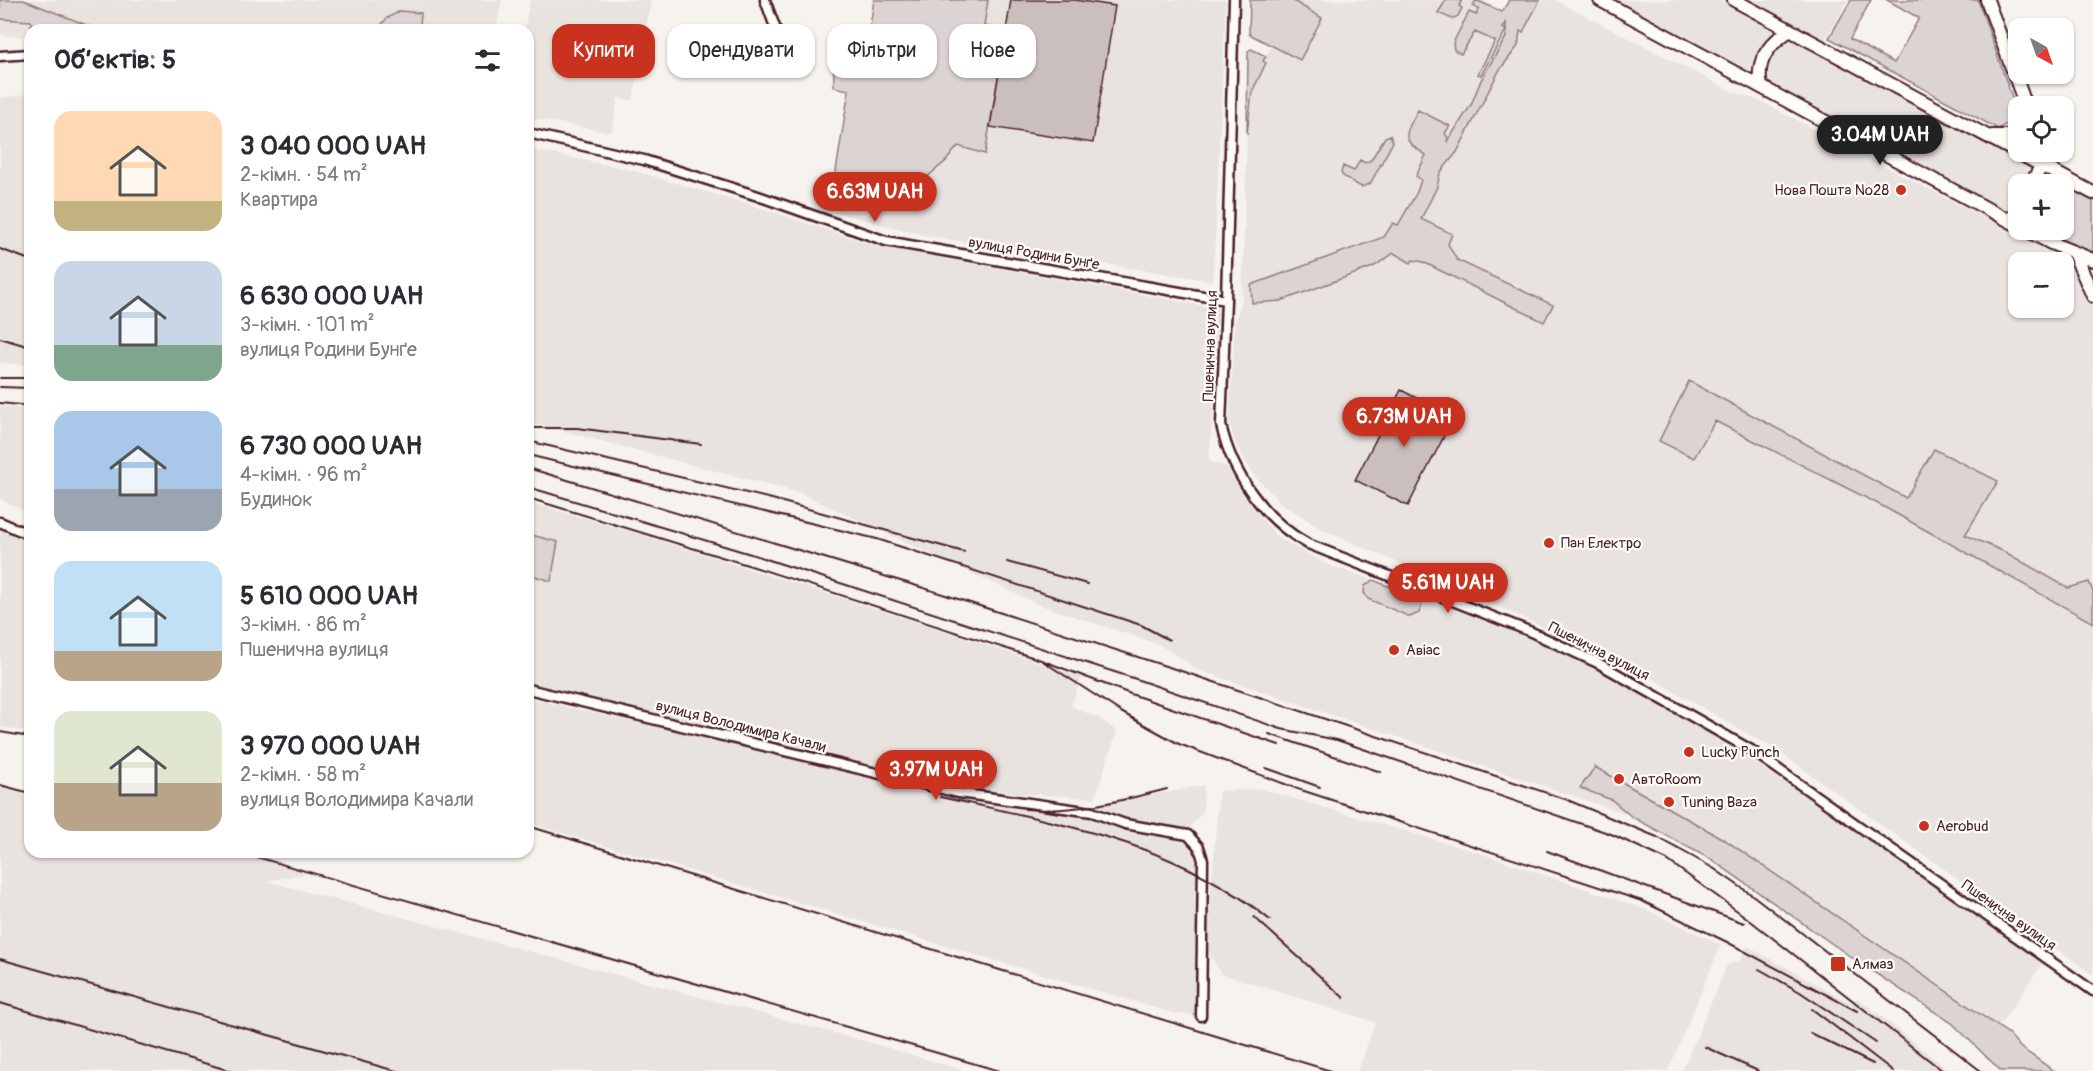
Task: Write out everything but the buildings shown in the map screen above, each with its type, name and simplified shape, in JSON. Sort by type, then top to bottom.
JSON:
[{"type":"main road","points":[[1600,0],[2008,219]]},
{"type":"main road","points":[[1734,0],[2093,193]]},
{"type":"main road","points":[[1987,0],[2022,96]]},
{"type":"main road","points":[[1761,86],[1759,69],[1766,53],[1776,39],[1790,30]]},
{"type":"main road","points":[[1990,136],[2008,136]]},
{"type":"main road","points":[[2037,174],[2042,165]]},
{"type":"main road","points":[[2047,240],[2072,252]]},
{"type":"main road","points":[[2074,253],[2093,260]]},
{"type":"main road","points":[[2074,253],[2093,296]]},
{"type":"street","points":[[765,0],[774,24]]},
{"type":"street","name":"Пшенична вулиця","points":[[1234,0],[1221,425],[1225,445],[1235,467],[1254,497],[1285,530],[1308,544],[1529,631],[1598,663],[1751,750],[2093,991]]},
{"type":"street","points":[[0,56],[24,54]]},
{"type":"street","name":"вулиця Родини Бунґе","points":[[534,134],[644,160],[758,196],[886,241],[1226,300]]},
{"type":"street","points":[[0,522],[24,532]]},
{"type":"street","name":"вулиця Володимира Качали","points":[[534,690],[959,793],[1092,812],[1125,824],[1188,835],[1199,847],[1203,860],[1201,1016]]},
{"type":"shaded area","points":[[0,0],[502,0],[497,24],[24,24],[24,37],[0,35]]},
{"type":"shaded area","points":[[0,0],[24,0],[84,24],[31,24],[31,21],[0,19]]},
{"type":"shaded area","points":[[530,0],[651,0],[647,24],[552,24],[552,78],[637,78],[633,101],[618,98],[612,131],[606,132],[534,118],[534,24],[525,24]]},
{"type":"shaded area","points":[[874,0],[988,0],[984,24],[949,24],[949,78],[998,78],[985,154],[958,146],[946,161],[927,177],[846,187],[836,180],[849,90],[834,87],[834,78],[937,78],[937,24],[870,24]]},
{"type":"shaded area","points":[[988,0],[1226,0],[1213,281],[927,236],[835,212],[860,121],[963,142],[974,78],[1036,78],[1036,24],[984,24]]},
{"type":"shaded area","points":[[1250,0],[1292,0],[1322,18],[1300,60],[1249,34]]},
{"type":"shaded area","points":[[1295,0],[1482,0],[1528,23],[1540,0],[1555,0],[1729,90],[1760,101],[1961,206],[2008,228],[2008,240],[2035,240],[2061,252],[2008,252],[2008,318],[2074,318],[2074,262],[2093,310],[2093,975],[1766,743],[1593,644],[1571,639],[1323,530],[1281,503],[1253,474],[1237,447],[1229,423],[1235,320],[1242,301],[1247,134],[1252,92],[1266,63],[1263,62],[1271,46],[1273,47]]},
{"type":"shaded area","points":[[1446,0],[1462,0],[1459,6],[1462,8],[1458,16],[1452,19],[1438,13]]},
{"type":"shaded area","points":[[1476,0],[1502,12],[1509,0],[1540,0],[1523,32],[1520,31],[1518,46],[1499,71],[1457,152],[1440,173],[1437,187],[1421,219],[1452,234],[1448,244],[1457,260],[1553,305],[1544,322],[1423,262],[1413,260],[1411,263],[1394,253],[1373,267],[1281,301],[1252,303],[1251,285],[1384,237],[1393,223],[1398,225],[1417,192],[1421,180],[1416,176],[1426,155],[1408,141],[1407,136],[1418,110],[1450,126],[1445,133],[1448,138],[1447,142],[1471,105],[1481,80],[1506,37],[1506,30],[1481,75],[1478,74],[1495,41],[1475,32],[1461,54],[1454,50],[1453,43],[1469,12],[1476,15],[1479,9],[1473,6]]},
{"type":"shaded area","points":[[1607,0],[1722,0],[1768,24],[1773,32],[1747,74]]},
{"type":"shaded area","points":[[1746,0],[1848,0],[1824,42]]},
{"type":"shaded area","points":[[1851,0],[1871,0],[1850,39],[1894,63],[1919,18],[1887,0],[1978,0],[2012,96],[2008,96],[2008,123],[1998,129],[1829,38]]},
{"type":"shaded area","points":[[400,11],[421,13],[420,24],[382,24],[387,18]]},
{"type":"shaded area","points":[[1785,38],[1795,40],[2008,152],[2008,162],[2026,162],[2032,165],[2034,168],[2032,174],[2008,174],[2008,211],[2002,210],[1766,83],[1763,71],[1777,43]]},
{"type":"shaded area","points":[[1251,49],[1266,56],[1263,61],[1266,63],[1252,92],[1247,134],[1248,51]]},
{"type":"shaded area","points":[[24,95],[24,365],[0,363],[0,98]]},
{"type":"shaded area","points":[[1390,135],[1393,142],[1370,184],[1361,187],[1343,176],[1341,173],[1343,166],[1354,171],[1360,160],[1365,163],[1371,160],[1385,137]]},
{"type":"shaded area","points":[[534,150],[628,169],[748,204],[873,245],[1221,309],[1209,461],[1227,467],[1251,505],[1277,537],[1329,565],[1457,609],[1590,664],[1742,753],[2044,961],[1994,1034],[1786,900],[1653,823],[1198,670],[1160,645],[1040,605],[800,493],[534,424]]},
{"type":"shaded area","points":[[2074,191],[2093,201],[2093,257],[2057,240],[2074,240]]},
{"type":"shaded area","points":[[1689,381],[1906,498],[1934,449],[1998,481],[1965,535],[2005,552],[2068,588],[2089,582],[2093,592],[2093,623],[1884,507],[1715,421],[1694,458],[1659,441]]},
{"type":"shaded area","points":[[0,406],[24,408],[24,510],[0,499]]},
{"type":"shaded area","points":[[534,504],[633,532],[1082,677],[1071,706],[1099,718],[1117,731],[1095,798],[960,790],[534,685]]},
{"type":"shaded area","points":[[0,529],[24,541],[24,731],[0,727]]},
{"type":"shaded area","points":[[534,536],[558,542],[551,581],[534,576]]},
{"type":"shaded area","points":[[1373,580],[1418,598],[1422,604],[1419,613],[1410,617],[1368,599],[1364,593],[1365,586]]},
{"type":"shaded area","points":[[534,699],[958,795],[1059,813],[1204,785],[1203,812],[1186,832],[1200,858],[1196,1016],[1173,1013],[534,825]]},
{"type":"shaded area","points":[[1595,767],[1725,840],[2009,1034],[2020,1047],[2054,1071],[2001,1071],[1952,1023],[1864,966],[1712,860],[1632,817],[1612,800],[1580,788]]},
{"type":"shaded area","points":[[0,786],[24,793],[24,858],[256,858],[308,873],[267,881],[879,1045],[965,1071],[0,1071]]},
{"type":"shaded area","points":[[1261,789],[1477,852],[1645,909],[1721,945],[1668,1071],[1358,1071],[1375,1022],[1221,974],[1206,948],[1219,791]]},
{"type":"shaded area","points":[[1747,946],[1853,1004],[1857,997],[1950,1071],[1682,1071],[1727,965],[1740,960]]},
{"type":"railway","points":[[0,249],[24,258]]},
{"type":"railway","points":[[0,338],[24,345]]},
{"type":"railway","points":[[0,378],[24,378]]},
{"type":"railway","points":[[0,387],[24,388]]},
{"type":"railway","points":[[0,403],[24,405]]},
{"type":"railway","points":[[534,428],[577,428],[701,444]]},
{"type":"railway","points":[[534,442],[772,499],[964,552]]},
{"type":"railway","points":[[534,456],[877,539],[1141,625],[1169,640]]},
{"type":"railway","points":[[534,470],[927,589],[1178,670],[1565,799],[1657,837],[1713,868],[1755,897],[1981,1071]]},
{"type":"railway","points":[[534,489],[754,555],[1133,678],[1281,729],[1337,740],[1611,834],[1667,860],[1743,915],[1943,1071]]},
{"type":"railway","points":[[534,500],[751,566],[1041,660],[1128,693],[1279,745]]},
{"type":"railway","points":[[1007,562],[1087,584]]},
{"type":"railway","points":[[1041,660],[1121,712],[1179,744],[1298,789],[1642,901],[1727,942],[1857,1011]]},
{"type":"railway","points":[[0,732],[24,736]]},
{"type":"railway","points":[[1269,734],[1381,772]]},
{"type":"railway","points":[[1266,768],[1320,787]]},
{"type":"railway","points":[[0,785],[24,791]]},
{"type":"railway","points":[[1025,809],[1078,808],[1167,789]]},
{"type":"railway","points":[[940,797],[1070,827],[1155,854],[1196,872],[1234,894],[1270,920]]},
{"type":"railway","points":[[534,828],[1331,1071]]},
{"type":"railway","points":[[1547,851],[1744,923]]},
{"type":"railway","points":[[260,858],[1000,1071]]},
{"type":"railway","points":[[1254,917],[1344,998]]},
{"type":"railway","points":[[0,959],[396,1071]]},
{"type":"railway","points":[[1759,969],[1800,992],[1876,1043]]},
{"type":"railway","points":[[0,1003],[231,1071]]},
{"type":"railway","points":[[1812,1009],[1893,1071]]},
{"type":"railway","points":[[1810,1033],[1873,1064]]},
{"type":"railway","points":[[1705,1047],[1758,1071]]},
{"type":"place","name":"Нова Пошта №28","points":[[1901,190]]},
{"type":"place","name":"Пан Електро","points":[[1549,543]]},
{"type":"place","name":"Авіас","points":[[1394,650]]},
{"type":"place","name":"Lucky Punch","points":[[1689,752]]},
{"type":"place","name":"АвтоRoom","points":[[1619,779]]},
{"type":"place","name":"Tuning Baza","points":[[1669,802]]},
{"type":"place","name":"Aerobud","points":[[1924,826]]},
{"type":"place","name":"Алмаз","points":[[1838,964]]}]
